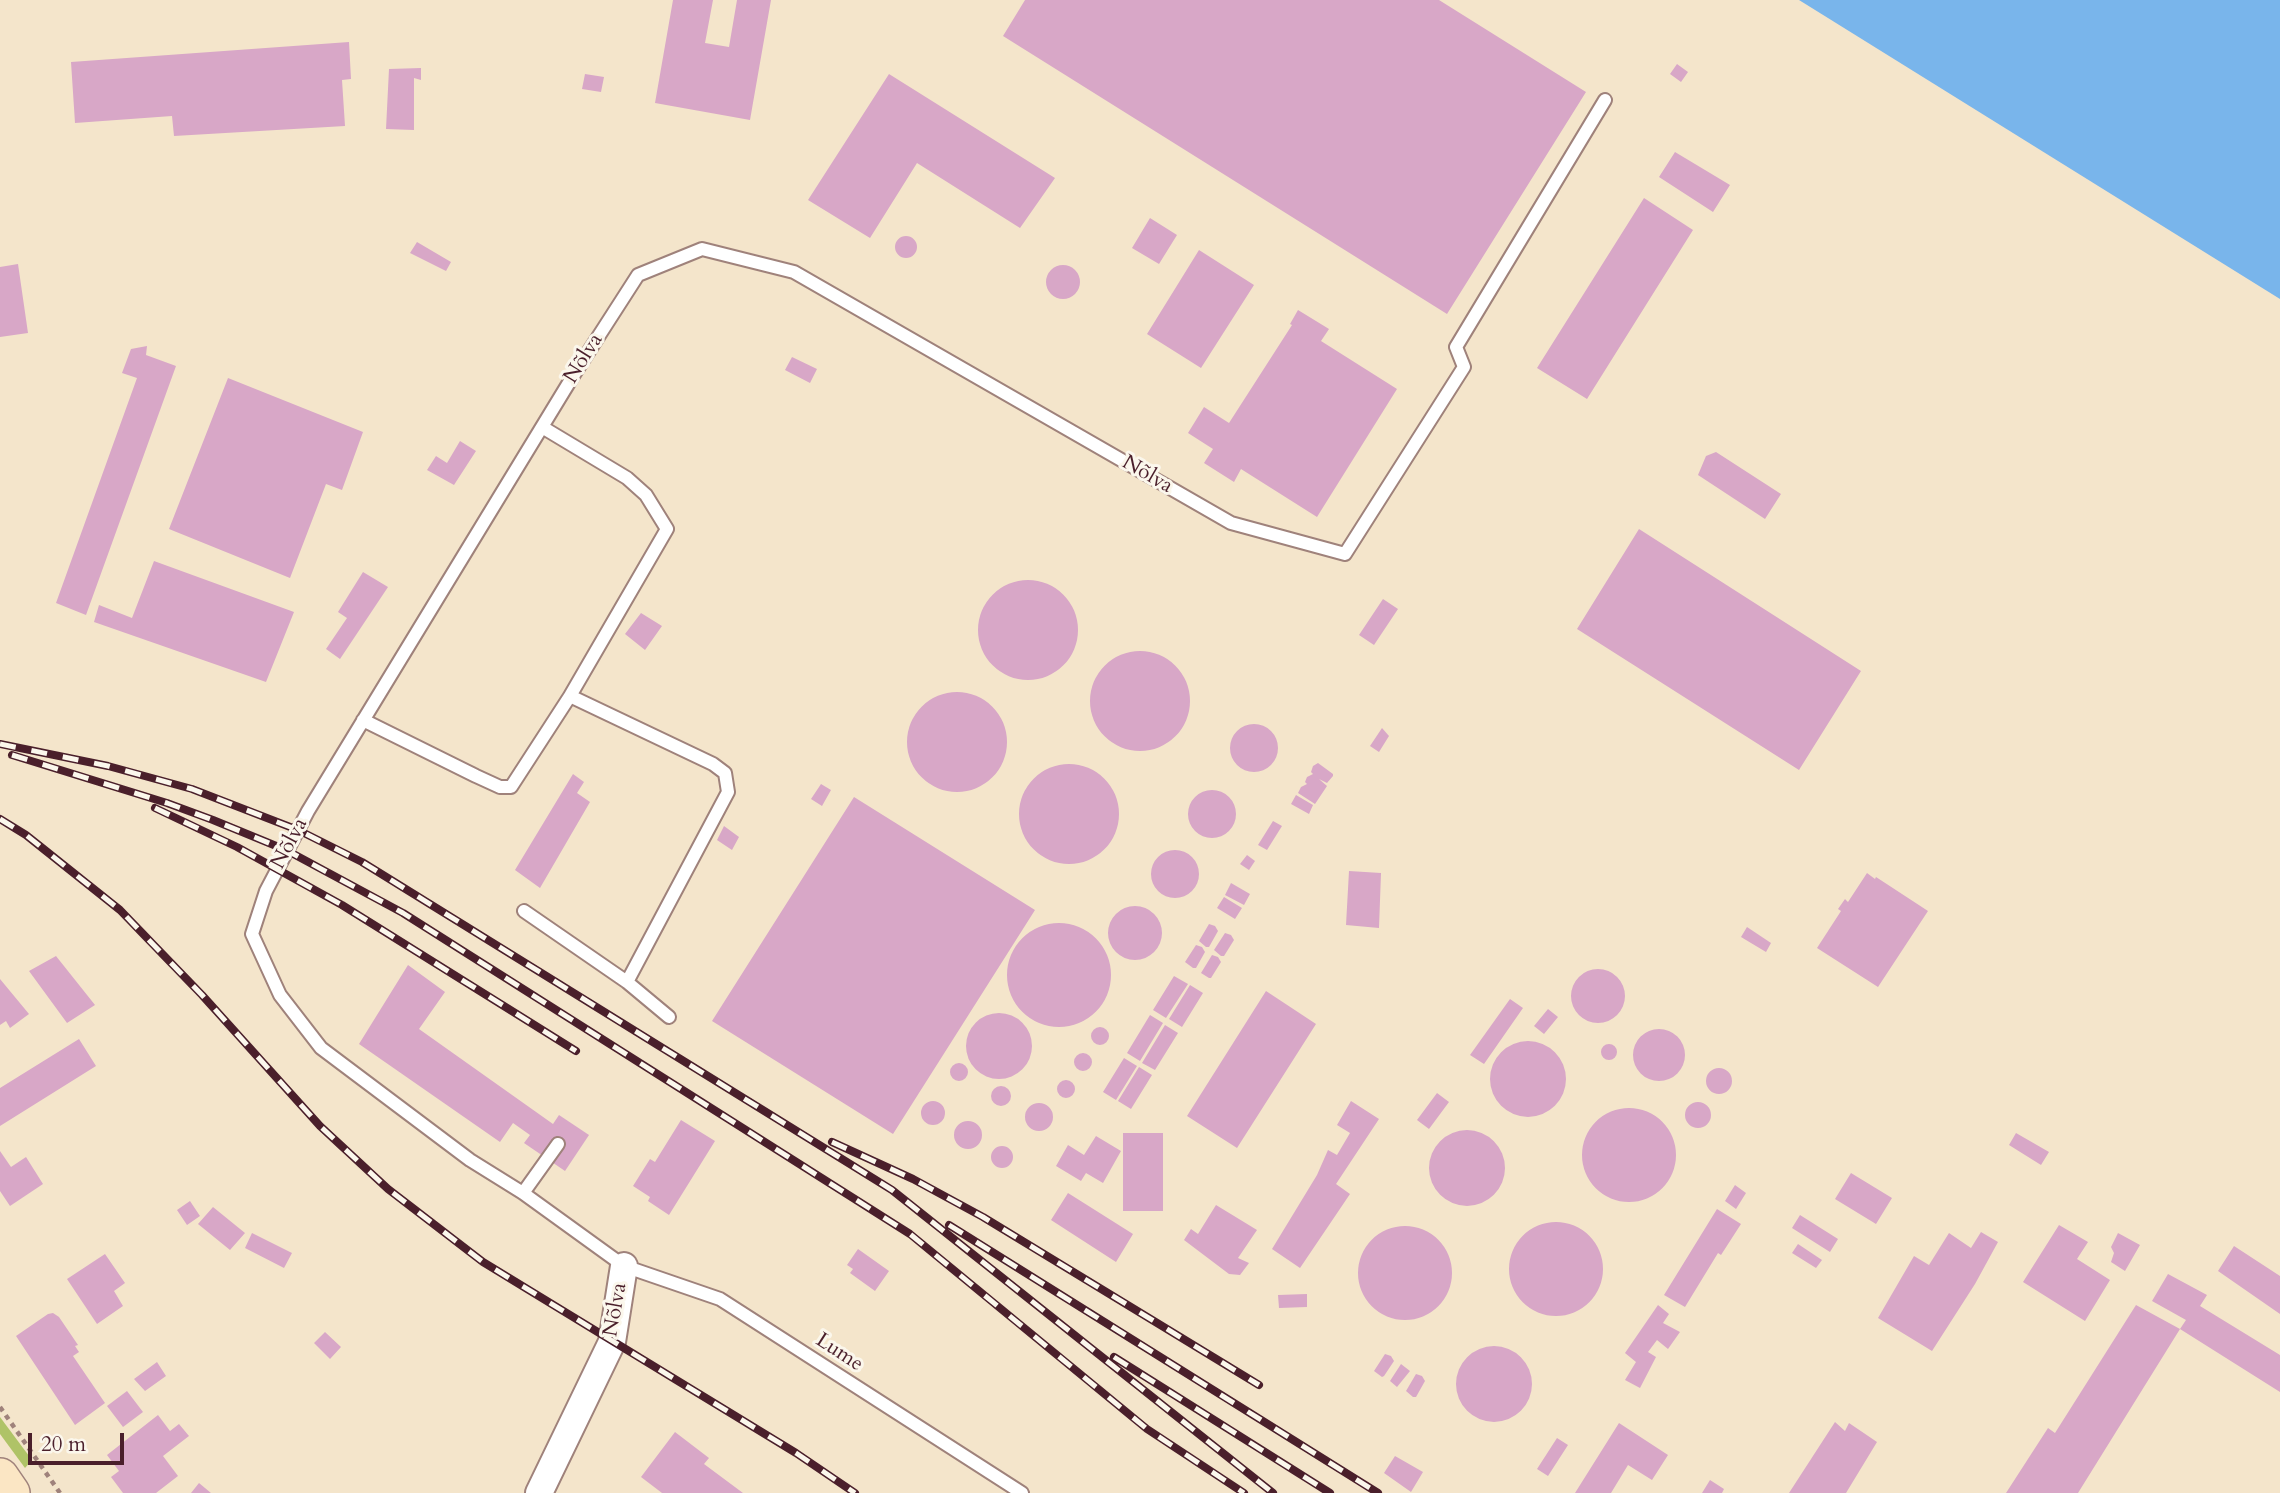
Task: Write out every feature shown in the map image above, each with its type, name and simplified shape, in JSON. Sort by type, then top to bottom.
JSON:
[{"type":"street","name":"Nõlva","points":[[538,1493],[612,1342],[624,1266]]},
{"type":"street","points":[[0,1477],[11,1493]]},
{"type":"lane","name":"Nõlva","points":[[624,1266],[523,1193],[470,1160],[321,1048],[281,995],[252,934],[266,891],[286,850],[542,427],[638,275],[702,249],[794,272],[1231,523],[1345,554],[1464,368],[1456,347],[1605,100]]},
{"type":"lane","points":[[363,720],[500,788],[511,787],[570,696],[667,529],[646,495],[628,478],[542,427]]},
{"type":"lane","points":[[570,696],[713,764],[725,773],[728,792],[627,982]]},
{"type":"lane","points":[[524,912],[627,982],[669,1017]]},
{"type":"lane","points":[[523,1193],[558,1144]]},
{"type":"lane","name":"Lume","points":[[624,1266],[720,1300],[1022,1493]]},
{"type":"path","points":[[0,1407],[60,1493]]},
{"type":"green space","points":[[0,1417],[32,1460],[25,1468],[0,1434]]},
{"type":"water","points":[[1799,0],[2280,0],[2280,299]]},
{"type":"building","points":[[673,0],[713,0],[705,43],[729,47],[737,0],[771,0],[750,120],[655,103]]},
{"type":"building","points":[[1025,0],[1439,0],[1586,92],[1447,314],[1003,36]]},
{"type":"building","points":[[349,42],[351,79],[342,80],[345,126],[174,136],[172,116],[75,123],[71,62]]},
{"type":"building","points":[[1677,64],[1688,72],[1681,82],[1670,74]]},
{"type":"building","points":[[421,68],[421,80],[414,78],[414,130],[386,129],[389,69]]},
{"type":"building","points":[[585,74],[604,77],[601,92],[582,89]]},
{"type":"building","points":[[889,74],[1055,178],[1020,228],[917,163],[870,238],[808,200]]},
{"type":"building","points":[[1675,152],[1730,185],[1713,212],[1659,177]]},
{"type":"building","points":[[1644,198],[1693,230],[1587,399],[1537,368]]},
{"type":"building","points":[[1150,218],[1177,235],[1159,264],[1132,248]]},
{"type":"building","points":[[906,236],[914,239],[917,247],[914,255],[906,258],[898,255],[895,247],[898,239]]},
{"type":"building","points":[[417,242],[451,262],[446,271],[410,253]]},
{"type":"building","points":[[1199,250],[1254,285],[1201,368],[1147,334]]},
{"type":"building","points":[[18,264],[28,333],[0,337],[0,267]]},
{"type":"building","points":[[1063,265],[1075,270],[1080,282],[1075,294],[1063,299],[1051,294],[1046,282],[1051,270]]},
{"type":"building","points":[[1298,310],[1329,329],[1321,341],[1397,389],[1317,517],[1241,469],[1234,482],[1204,463],[1213,449],[1188,433],[1204,407],[1229,423],[1292,325],[1290,324]]},
{"type":"building","points":[[147,346],[146,355],[176,366],[86,615],[56,603],[137,378],[122,373],[131,349]]},
{"type":"building","points":[[792,357],[817,369],[810,383],[785,370]]},
{"type":"building","points":[[228,378],[363,432],[342,490],[326,484],[290,578],[169,529]]},
{"type":"building","points":[[460,441],[476,451],[454,485],[427,470],[436,456],[447,463]]},
{"type":"building","points":[[1716,452],[1781,494],[1765,519],[1698,475],[1706,456]]},
{"type":"building","points":[[1639,529],[1861,671],[1799,770],[1577,629]]},
{"type":"building","points":[[154,561],[294,612],[266,682],[94,622],[99,605],[132,618]]},
{"type":"building","points":[[363,572],[388,587],[340,659],[326,649],[347,618],[338,612]]},
{"type":"building","points":[[1028,580],[1047,584],[1063,595],[1074,611],[1078,630],[1074,649],[1063,665],[1047,676],[1028,680],[1009,676],[993,665],[982,649],[978,630],[982,611],[993,595],[1009,584]]},
{"type":"building","points":[[1383,599],[1398,609],[1374,645],[1359,635]]},
{"type":"building","points":[[641,613],[662,626],[645,650],[625,634]]},
{"type":"building","points":[[1140,651],[1159,655],[1175,666],[1186,682],[1190,701],[1186,720],[1175,736],[1159,747],[1140,751],[1121,747],[1105,736],[1094,720],[1090,701],[1094,682],[1105,666],[1121,655]]},
{"type":"building","points":[[957,692],[976,696],[992,707],[1003,723],[1007,742],[1003,761],[992,777],[976,788],[957,792],[938,788],[922,777],[911,761],[907,742],[911,723],[922,707],[938,696]]},
{"type":"building","points":[[1254,724],[1271,731],[1278,748],[1271,765],[1254,772],[1237,765],[1230,748],[1237,731]]},
{"type":"building","points":[[1382,728],[1389,736],[1379,752],[1370,746]]},
{"type":"building","points":[[1318,763],[1333,776],[1327,783],[1319,779],[1327,786],[1315,804],[1298,793],[1301,787],[1307,784],[1307,777],[1313,774],[1313,766]]},
{"type":"building","points":[[1069,764],[1088,768],[1104,779],[1115,795],[1119,814],[1115,833],[1104,849],[1088,860],[1069,864],[1050,860],[1034,849],[1023,833],[1019,814],[1023,795],[1034,779],[1050,768]]},
{"type":"building","points":[[573,774],[584,782],[577,793],[590,802],[540,888],[515,870]]},
{"type":"building","points":[[821,784],[831,790],[822,806],[811,799]]},
{"type":"building","points":[[1212,790],[1229,797],[1236,814],[1229,831],[1212,838],[1195,831],[1188,814],[1195,797]]},
{"type":"building","points":[[1296,795],[1313,805],[1309,814],[1291,804]]},
{"type":"building","points":[[854,797],[1035,910],[893,1134],[712,1021]]},
{"type":"building","points":[[1273,821],[1282,826],[1267,850],[1258,845]]},
{"type":"building","points":[[724,826],[739,837],[732,850],[717,840]]},
{"type":"building","points":[[1175,850],[1192,857],[1199,874],[1192,891],[1175,898],[1158,891],[1151,874],[1158,857]]},
{"type":"building","points":[[1247,855],[1255,861],[1249,870],[1240,864]]},
{"type":"building","points":[[1349,871],[1381,873],[1379,928],[1346,925]]},
{"type":"building","points":[[1867,873],[1928,911],[1878,987],[1817,948],[1841,911],[1838,909],[1845,899],[1848,902]]},
{"type":"building","points":[[1231,883],[1250,894],[1244,905],[1225,895]]},
{"type":"building","points":[[1224,897],[1242,908],[1235,919],[1217,908]]},
{"type":"building","points":[[1135,906],[1154,914],[1162,933],[1154,952],[1135,960],[1116,952],[1108,933],[1116,914]]},
{"type":"building","points":[[1059,923],[1079,927],[1096,938],[1107,955],[1111,975],[1107,995],[1096,1012],[1079,1023],[1059,1027],[1039,1023],[1022,1012],[1011,995],[1007,975],[1011,955],[1022,938],[1039,927]]},
{"type":"building","points":[[1209,924],[1215,926],[1218,931],[1209,947],[1206,947],[1199,941]]},
{"type":"building","points":[[1747,927],[1771,943],[1766,952],[1741,937]]},
{"type":"building","points":[[1225,933],[1231,935],[1234,940],[1224,956],[1221,956],[1214,950]]},
{"type":"building","points":[[1196,945],[1202,947],[1205,952],[1196,968],[1193,968],[1185,962]]},
{"type":"building","points":[[1212,955],[1218,957],[1221,962],[1209,978],[1201,973]]},
{"type":"building","points":[[56,956],[95,1005],[67,1023],[29,971]]},
{"type":"building","points":[[408,965],[445,992],[419,1029],[553,1124],[559,1115],[589,1135],[565,1171],[524,1143],[530,1135],[513,1123],[500,1142],[359,1044]]},
{"type":"building","points":[[1598,969],[1617,977],[1625,996],[1617,1015],[1598,1023],[1579,1015],[1571,996],[1579,977]]},
{"type":"building","points":[[1174,976],[1188,984],[1166,1018],[1153,1010]]},
{"type":"building","points":[[0,979],[29,1014],[10,1028],[6,1021],[0,1025]]},
{"type":"building","points":[[1190,985],[1203,993],[1182,1027],[1169,1019]]},
{"type":"building","points":[[1266,991],[1316,1024],[1237,1148],[1187,1116]]},
{"type":"building","points":[[1510,999],[1523,1008],[1484,1064],[1470,1055]]},
{"type":"building","points":[[1548,1009],[1558,1017],[1544,1034],[1534,1026]]},
{"type":"building","points":[[992,1013],[1006,1013],[1018,1018],[1027,1027],[1032,1046],[1030,1059],[1023,1070],[1006,1079],[992,1079],[980,1074],[971,1065],[966,1053],[966,1039],[971,1027],[980,1018]]},
{"type":"building","points":[[1150,1015],[1163,1023],[1140,1061],[1127,1053]]},
{"type":"building","points":[[1165,1025],[1178,1033],[1155,1070],[1142,1063]]},
{"type":"building","points":[[1096,1027],[1104,1027],[1109,1036],[1107,1043],[1096,1045],[1091,1040],[1091,1032]]},
{"type":"building","points":[[1659,1029],[1669,1031],[1677,1037],[1683,1045],[1683,1065],[1677,1073],[1669,1079],[1659,1081],[1649,1079],[1641,1073],[1635,1065],[1633,1055],[1635,1045],[1641,1037],[1649,1031]]},
{"type":"building","points":[[79,1039],[96,1066],[0,1126],[0,1088]]},
{"type":"building","points":[[1528,1041],[1542,1044],[1555,1052],[1563,1065],[1566,1079],[1563,1093],[1555,1106],[1542,1114],[1528,1117],[1514,1114],[1501,1106],[1493,1093],[1490,1079],[1493,1065],[1501,1052],[1514,1044]]},
{"type":"building","points":[[1606,1044],[1612,1044],[1617,1052],[1615,1058],[1606,1060],[1601,1055],[1601,1049]]},
{"type":"building","points":[[1083,1053],[1091,1058],[1092,1062],[1087,1070],[1083,1071],[1075,1066],[1074,1062],[1079,1054]]},
{"type":"building","points":[[1124,1058],[1137,1066],[1116,1100],[1103,1092]]},
{"type":"building","points":[[955,1063],[963,1063],[968,1072],[966,1079],[955,1081],[950,1076],[950,1068]]},
{"type":"building","points":[[1139,1067],[1152,1075],[1131,1109],[1118,1101]]},
{"type":"building","points":[[1719,1068],[1728,1072],[1732,1081],[1728,1090],[1719,1094],[1710,1090],[1706,1081],[1710,1072]]},
{"type":"building","points":[[1062,1080],[1070,1080],[1075,1089],[1073,1096],[1062,1098],[1057,1093],[1057,1085]]},
{"type":"building","points":[[997,1086],[1005,1086],[1011,1096],[1005,1106],[997,1106],[991,1100],[991,1092]]},
{"type":"building","points":[[1437,1093],[1449,1102],[1429,1129],[1417,1120]]},
{"type":"building","points":[[933,1101],[944,1108],[945,1113],[938,1124],[933,1125],[922,1118],[921,1113],[928,1102]]},
{"type":"building","points":[[1351,1101],[1379,1119],[1336,1184],[1350,1194],[1300,1268],[1272,1249],[1317,1175],[1328,1150],[1337,1155],[1350,1133],[1337,1125]]},
{"type":"building","points":[[1698,1102],[1707,1106],[1711,1115],[1707,1124],[1698,1128],[1689,1124],[1685,1115],[1689,1106]]},
{"type":"building","points":[[1039,1103],[1049,1107],[1053,1117],[1049,1127],[1039,1131],[1029,1127],[1025,1117],[1029,1107]]},
{"type":"building","points":[[1629,1108],[1647,1112],[1662,1122],[1672,1137],[1676,1155],[1672,1173],[1662,1188],[1647,1198],[1629,1202],[1611,1198],[1596,1188],[1586,1173],[1582,1155],[1586,1137],[1596,1122],[1611,1112]]},
{"type":"building","points":[[681,1120],[715,1141],[669,1215],[648,1201],[650,1197],[633,1186],[650,1159],[655,1162]]},
{"type":"building","points":[[968,1121],[978,1125],[982,1135],[978,1145],[968,1149],[958,1145],[954,1135],[958,1125]]},
{"type":"building","points":[[1467,1130],[1481,1133],[1494,1141],[1502,1154],[1505,1168],[1502,1182],[1494,1195],[1481,1203],[1467,1206],[1453,1203],[1440,1195],[1432,1182],[1429,1168],[1432,1154],[1440,1141],[1453,1133]]},
{"type":"building","points":[[1123,1133],[1163,1133],[1163,1211],[1123,1211]]},
{"type":"building","points":[[2016,1133],[2049,1152],[2041,1165],[2009,1145]]},
{"type":"building","points":[[1096,1136],[1121,1151],[1103,1183],[1086,1173],[1081,1181],[1056,1166],[1068,1145],[1084,1155]]},
{"type":"building","points":[[1002,1146],[1010,1149],[1013,1157],[1010,1165],[1002,1168],[994,1165],[991,1157],[994,1149]]},
{"type":"building","points":[[0,1151],[11,1167],[26,1157],[43,1184],[10,1206],[0,1191]]},
{"type":"building","points":[[1851,1173],[1892,1198],[1876,1224],[1835,1199]]},
{"type":"building","points":[[1735,1185],[1746,1193],[1736,1209],[1725,1201]]},
{"type":"building","points":[[1068,1193],[1133,1234],[1116,1262],[1051,1220]]},
{"type":"building","points":[[190,1201],[200,1216],[187,1225],[177,1210]]},
{"type":"building","points":[[1216,1205],[1257,1230],[1238,1258],[1249,1263],[1240,1275],[1229,1274],[1184,1240],[1191,1229],[1198,1234]]},
{"type":"building","points":[[213,1207],[245,1233],[230,1250],[198,1224]]},
{"type":"building","points":[[1717,1209],[1741,1224],[1721,1255],[1718,1253],[1685,1307],[1664,1295]]},
{"type":"building","points":[[1800,1215],[1838,1239],[1830,1252],[1792,1228]]},
{"type":"building","points":[[1556,1222],[1574,1226],[1589,1236],[1599,1251],[1603,1269],[1599,1287],[1589,1302],[1574,1312],[1556,1316],[1538,1312],[1523,1302],[1513,1287],[1509,1269],[1513,1251],[1523,1236],[1538,1226]]},
{"type":"building","points":[[2059,1225],[2088,1242],[2077,1259],[2110,1280],[2085,1321],[2023,1282]]},
{"type":"building","points":[[1405,1226],[1423,1230],[1438,1240],[1448,1255],[1452,1273],[1448,1291],[1438,1306],[1423,1316],[1405,1320],[1387,1316],[1372,1306],[1362,1291],[1358,1273],[1362,1255],[1372,1240],[1387,1230]]},
{"type":"building","points":[[1981,1232],[1998,1242],[1932,1351],[1878,1318],[1914,1256],[1929,1265],[1949,1233],[1971,1248]]},
{"type":"building","points":[[252,1233],[292,1253],[284,1268],[245,1248]]},
{"type":"building","points":[[2118,1233],[2140,1245],[2125,1271],[2111,1262],[2114,1253],[2111,1247]]},
{"type":"building","points":[[1798,1244],[1822,1260],[1816,1268],[1792,1253]]},
{"type":"building","points":[[2234,1246],[2280,1276],[2280,1314],[2218,1271]]},
{"type":"building","points":[[858,1249],[889,1271],[875,1291],[850,1273],[853,1269],[847,1265]]},
{"type":"building","points":[[105,1254],[125,1283],[114,1291],[123,1306],[97,1324],[67,1279]]},
{"type":"building","points":[[2168,1274],[2207,1295],[2200,1306],[2280,1355],[2280,1392],[2180,1329],[2186,1320],[2152,1301]]},
{"type":"building","points":[[1307,1294],[1307,1307],[1279,1308],[1278,1295]]},
{"type":"building","points":[[1658,1305],[1669,1314],[1663,1323],[1680,1332],[1668,1349],[1657,1340],[1648,1352],[1656,1357],[1640,1388],[1625,1380],[1636,1362],[1625,1353]]},
{"type":"building","points":[[2136,1305],[2180,1329],[2078,1493],[2006,1493],[2048,1428],[2055,1433]]},
{"type":"building","points":[[53,1313],[59,1317],[78,1345],[75,1346],[79,1352],[73,1356],[105,1403],[75,1425],[16,1336]]},
{"type":"building","points":[[325,1332],[341,1347],[330,1359],[314,1343]]},
{"type":"building","points":[[1494,1346],[1508,1349],[1521,1357],[1529,1370],[1532,1384],[1529,1398],[1521,1411],[1508,1419],[1494,1422],[1480,1419],[1467,1411],[1459,1398],[1456,1384],[1459,1370],[1467,1357],[1480,1349]]},
{"type":"building","points":[[1385,1354],[1391,1356],[1394,1361],[1382,1377],[1374,1371]]},
{"type":"building","points":[[157,1362],[166,1376],[145,1391],[134,1379]]},
{"type":"building","points":[[1401,1364],[1410,1371],[1397,1387],[1390,1381]]},
{"type":"building","points":[[1416,1374],[1422,1376],[1425,1381],[1416,1397],[1413,1397],[1406,1391]]},
{"type":"building","points":[[127,1391],[143,1412],[123,1427],[107,1406]]},
{"type":"building","points":[[158,1415],[170,1431],[179,1424],[189,1436],[163,1456],[178,1476],[156,1493],[123,1493],[111,1477],[119,1471],[107,1455]]},
{"type":"building","points":[[1835,1422],[1845,1431],[1849,1423],[1877,1442],[1846,1493],[1789,1493]]},
{"type":"building","points":[[1619,1423],[1668,1455],[1652,1480],[1628,1465],[1611,1493],[1575,1493]]},
{"type":"building","points":[[675,1432],[709,1458],[704,1464],[743,1493],[662,1493],[641,1477]]},
{"type":"building","points":[[1557,1438],[1568,1445],[1548,1476],[1537,1469]]},
{"type":"building","points":[[1395,1456],[1423,1472],[1411,1492],[1384,1473]]},
{"type":"building","points":[[1710,1480],[1724,1489],[1722,1493],[1702,1493]]},
{"type":"building","points":[[199,1483],[211,1493],[191,1493]]},
{"type":"railway","points":[[0,744],[108,766],[192,789],[298,830],[362,862],[892,1190],[1273,1493]]},
{"type":"railway","points":[[12,755],[213,820],[286,850],[403,913],[910,1234],[1147,1429],[1244,1493]]},
{"type":"railway","points":[[155,808],[237,847],[342,905],[576,1051]]},
{"type":"railway","points":[[0,819],[26,835],[120,910],[202,995],[320,1126],[388,1189],[483,1262],[796,1453],[855,1493]]},
{"type":"railway","points":[[832,1142],[913,1179],[983,1217],[1259,1385]]},
{"type":"railway","points":[[949,1225],[1378,1493]]},
{"type":"railway","points":[[1114,1357],[1330,1493]]}]
